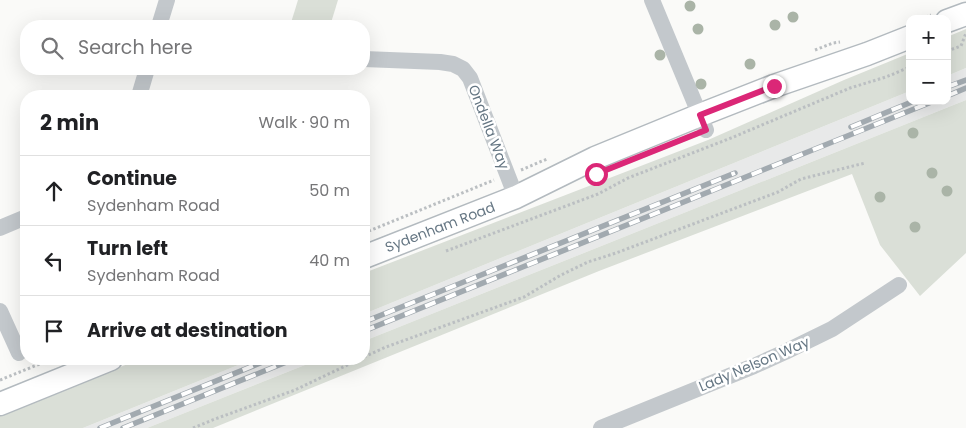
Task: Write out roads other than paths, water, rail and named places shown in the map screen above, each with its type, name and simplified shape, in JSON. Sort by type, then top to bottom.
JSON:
[{"type":"street","points":[[161,20],[167,0]]},
{"type":"street","points":[[652,0],[703,122]]},
{"type":"street","points":[[951,20],[966,14]]},
{"type":"street","name":"Sydenham Road","points":[[370,255],[516,197],[596,174],[703,122],[771,103],[867,54],[906,38]]},
{"type":"street","name":"Ondella Way","points":[[370,59],[440,62],[453,64],[463,69],[470,78],[516,197]]},
{"type":"street","points":[[141,90],[145,75]]},
{"type":"street","points":[[0,228],[20,220]]},
{"type":"street","name":"Lady Nelson Way","points":[[601,428],[794,348],[832,329],[899,285]]},
{"type":"street","points":[[0,311],[10,345]]},
{"type":"street","points":[[0,404],[96,365]]},
{"type":"railway","points":[[951,86],[966,80]]},
{"type":"railway","points":[[951,94],[966,88]]},
{"type":"railway","points":[[851,127],[906,104]]},
{"type":"railway","points":[[370,329],[924,105]]},
{"type":"railway","points":[[370,320],[735,173]]},
{"type":"railway","points":[[100,428],[255,365]]},
{"type":"railway","points":[[123,428],[279,365]]}]
